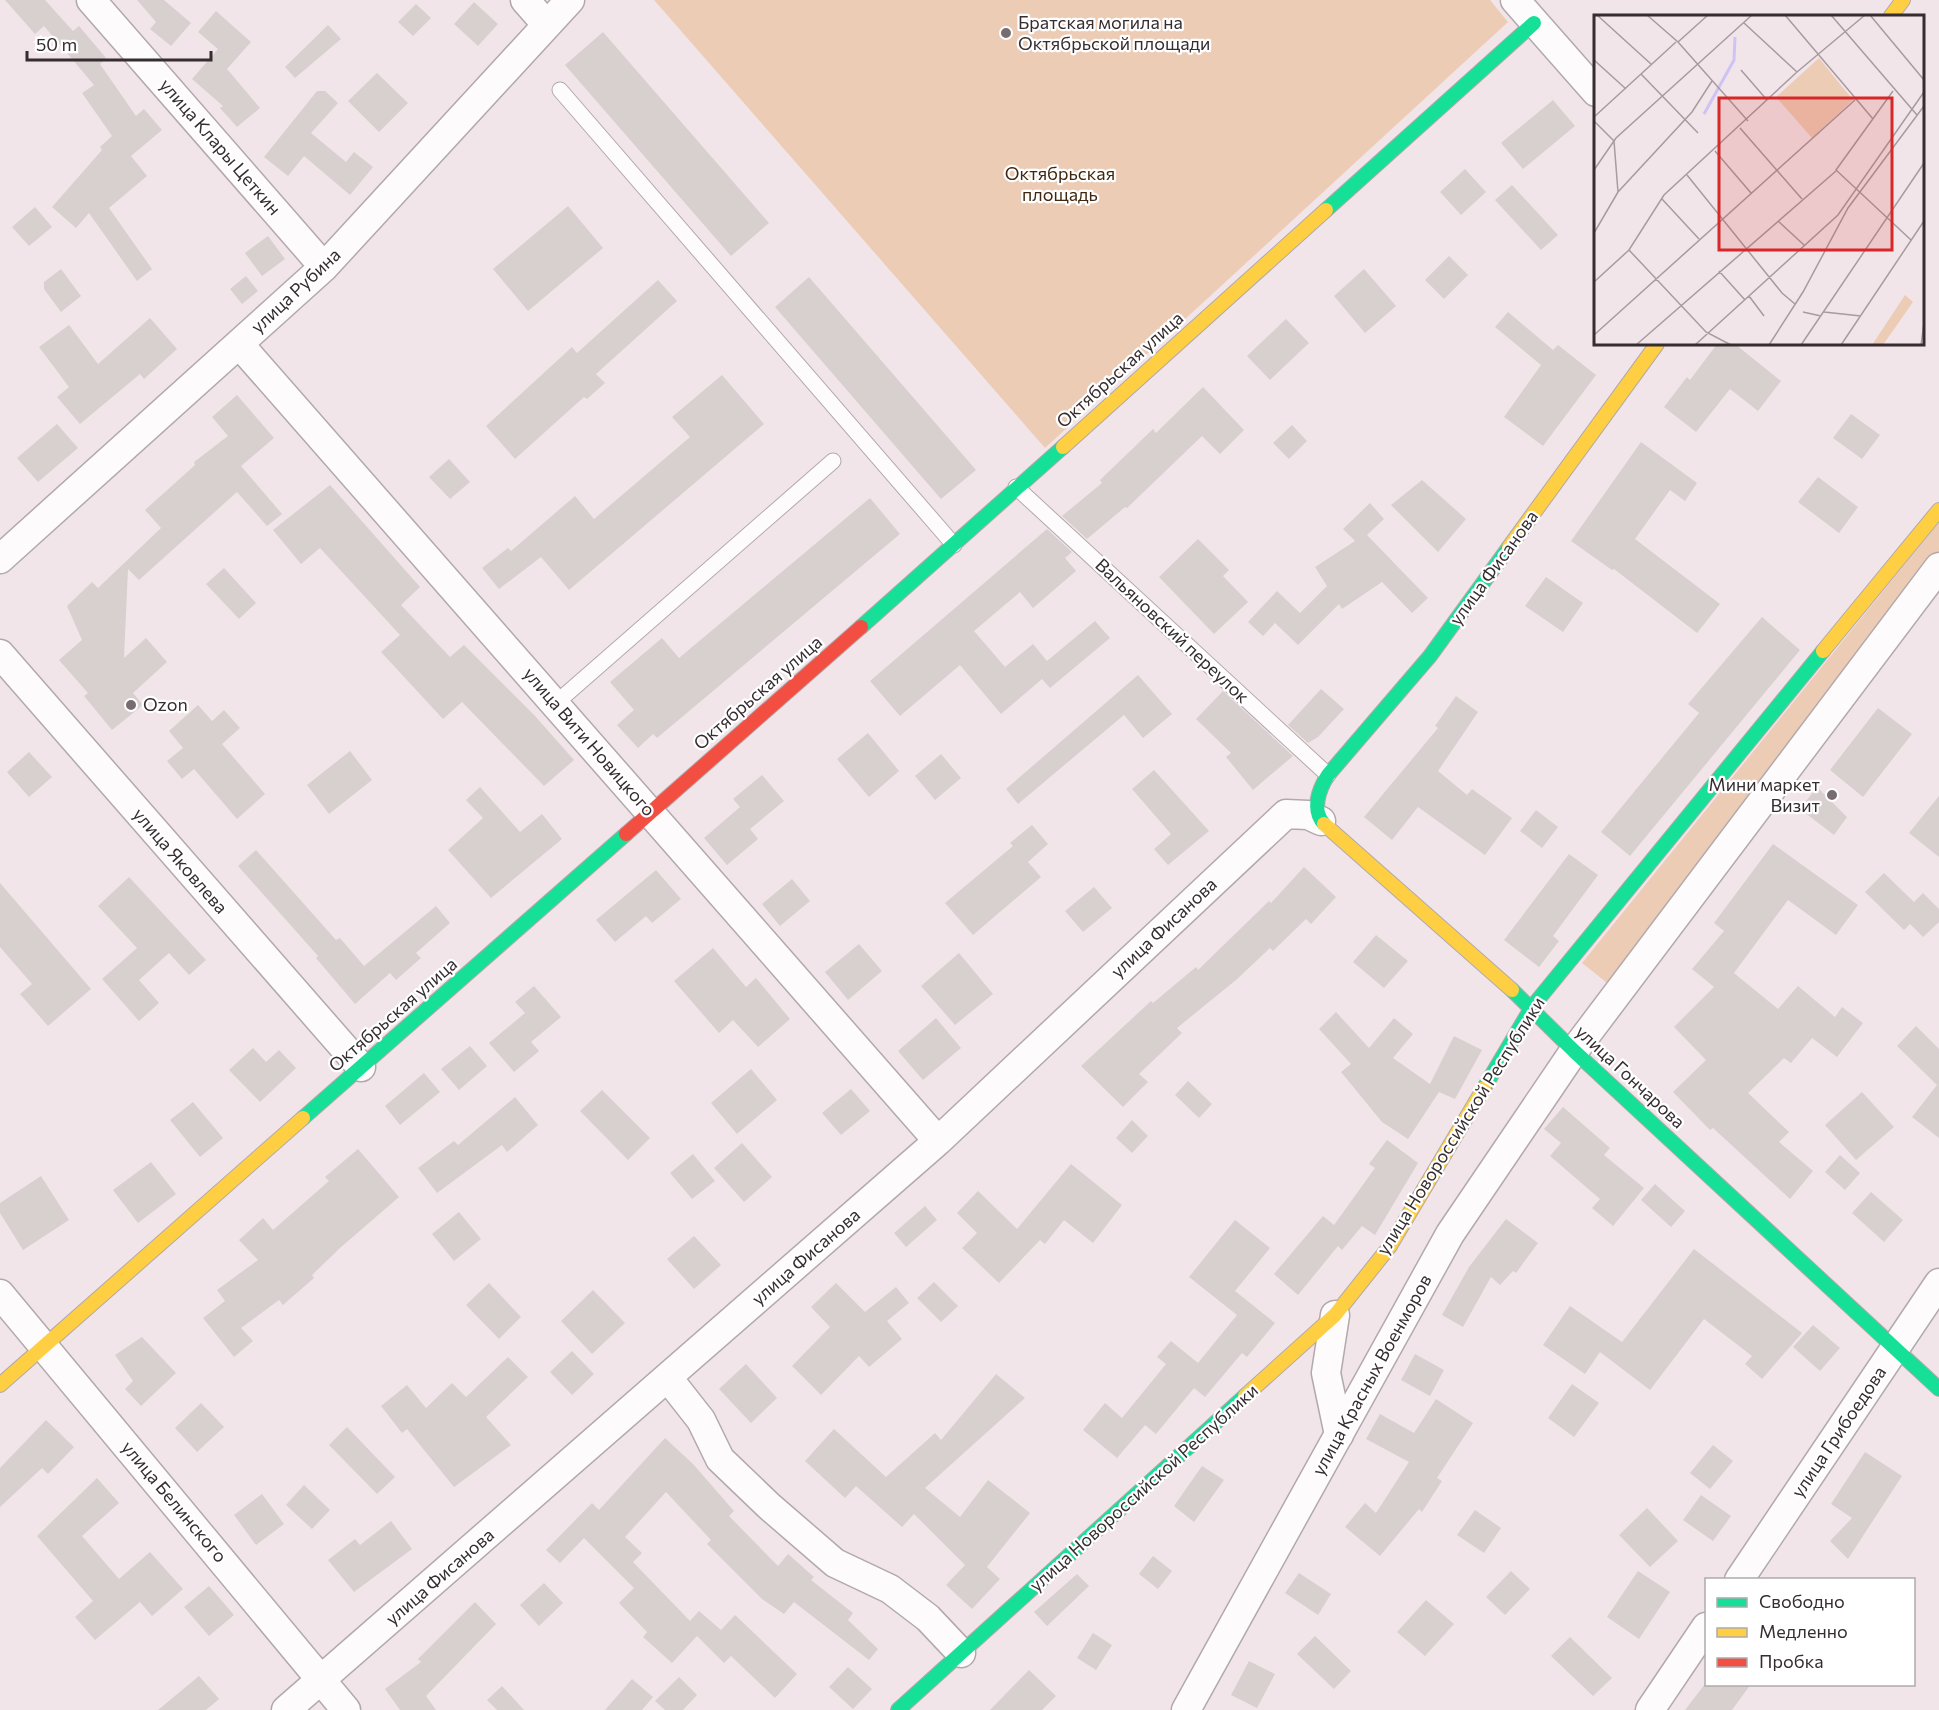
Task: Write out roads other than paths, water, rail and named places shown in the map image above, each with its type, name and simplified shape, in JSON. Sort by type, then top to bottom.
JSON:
[{"type":"street","name":"улица Клары Цеткин","points":[[91,0],[324,267]]},
{"type":"street","points":[[525,0],[546,24]]},
{"type":"street","name":"улица Рубина","points":[[0,559],[324,267],[570,0]]},
{"type":"street","points":[[1515,0],[1594,90]]},
{"type":"street","points":[[1892,15],[1903,0]]},
{"type":"street","name":"Октябрьская улица","points":[[0,1385],[954,545],[1534,23]]},
{"type":"street","name":"улица Вити Новицкого","points":[[239,344],[938,1142]]},
{"type":"street","name":"улица Фисанова","points":[[286,1710],[938,1142],[1324,780],[1430,656],[1657,345]]},
{"type":"street","name":"улица Новороссийской Республики","points":[[898,1710],[1335,1315],[1390,1246],[1532,1006],[1939,510]]},
{"type":"street","points":[[1574,1050],[1939,567]]},
{"type":"street","name":"улица Яковлева","points":[[0,654],[361,1067]]},
{"type":"street","points":[[1321,821],[1316,809],[1317,796],[1324,780]]},
{"type":"street","points":[[1286,814],[1308,815],[1321,821]]},
{"type":"street","name":"улица Гончарова","points":[[1321,821],[1532,1006],[1574,1050],[1939,1389]]},
{"type":"street","name":"улица Красных Военморов","points":[[1186,1710],[1450,1234],[1574,1050]]},
{"type":"street","name":"улица Грибоедова","points":[[1740,1578],[1939,1283]]},
{"type":"street","name":"улица Белинского","points":[[0,1294],[346,1710]]},
{"type":"street","points":[[1335,1315],[1326,1373],[1339,1435]]},
{"type":"street","points":[[668,1378],[701,1420],[720,1459],[769,1506],[835,1563],[890,1589],[928,1618],[961,1653]]},
{"type":"street","points":[[1650,1710],[1705,1630]]},
{"type":"lane","points":[[560,90],[954,545]]},
{"type":"lane","points":[[555,704],[833,461]]},
{"type":"lane","name":"Вальяновский переулок","points":[[1016,487],[1324,780]]},
{"type":"place","name":"Братская могила на Октябрьской площади","points":[[1006,33]]},
{"type":"place","name":"Ozon","points":[[131,705]]},
{"type":"place","name":"Мини маркет Визит","points":[[1832,795]]},
{"type":"park label","name":"Октябрьская площадь","points":[[1060,184]]}]
